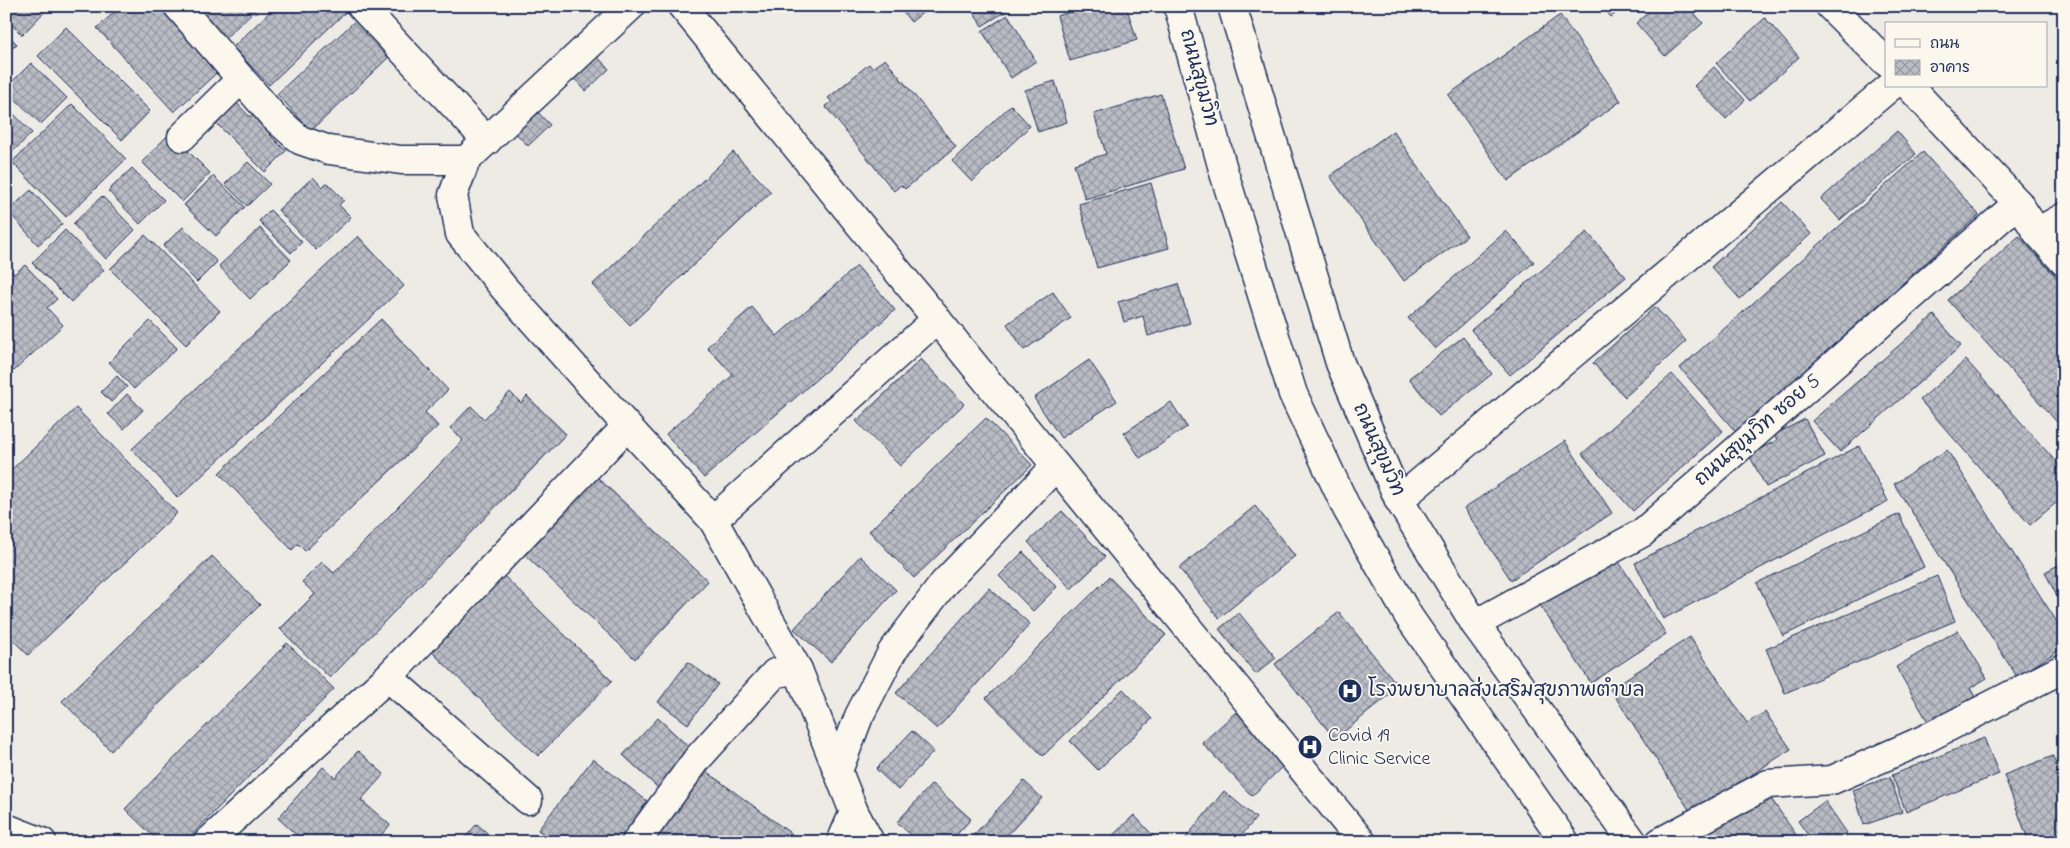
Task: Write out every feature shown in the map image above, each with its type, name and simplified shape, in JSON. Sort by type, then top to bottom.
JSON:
[{"type":"street","points":[[178,6],[240,80],[274,117],[300,140],[329,150],[401,160],[466,160]]},
{"type":"street","points":[[361,6],[487,141]]},
{"type":"street","points":[[630,6],[466,160],[453,195],[460,234],[504,288],[713,520],[798,670],[854,812],[870,842]]},
{"type":"street","points":[[682,6],[1362,842]]},
{"type":"street","name":"ถนนสุขุมวิท","points":[[1178,6],[1224,173],[1293,394],[1347,509],[1409,617],[1565,842]]},
{"type":"street","name":"ถนนสุขุมวิท","points":[[1232,6],[1340,363],[1399,500],[1475,624],[1633,842]]},
{"type":"street","points":[[1830,6],[1885,61]]},
{"type":"street","points":[[182,137],[240,80]]},
{"type":"street","points":[[1399,500],[1889,88]]},
{"type":"street","points":[[1911,88],[2018,203],[2037,232],[2064,262]]},
{"type":"street","name":"ถนนสุขุมวิท ซอย 5","points":[[1475,624],[1642,533],[2018,203]]},
{"type":"street","points":[[2037,232],[2064,217]]},
{"type":"street","points":[[713,520],[937,320]]},
{"type":"street","points":[[208,842],[388,677],[627,426]]},
{"type":"street","points":[[838,771],[859,716],[892,652],[944,583],[1056,466]]},
{"type":"street","points":[[1660,842],[1768,784],[1832,780],[1923,740],[2064,668]]},
{"type":"street","points":[[636,842],[698,758],[775,673],[798,670]]},
{"type":"street","points":[[388,677],[528,800]]},
{"type":"street","points":[[841,842],[854,812]]},
{"type":"street","points":[[6,828],[42,842]]},
{"type":"building","points":[[6,6],[50,6],[22,35],[6,19]]},
{"type":"building","points":[[121,6],[167,6],[223,67],[174,112],[97,28]]},
{"type":"building","points":[[187,6],[259,6],[221,42]]},
{"type":"building","points":[[276,6],[352,6],[269,85],[233,47]]},
{"type":"building","points":[[521,6],[534,6],[527,12]]},
{"type":"building","points":[[898,6],[931,6],[911,22]]},
{"type":"building","points":[[969,6],[1010,6],[1011,8],[982,26]]},
{"type":"building","points":[[1088,6],[1126,6],[1137,40],[1070,61],[1057,16]]},
{"type":"building","points":[[1319,6],[1332,6],[1322,12]]},
{"type":"building","points":[[1602,6],[1625,6],[1611,17]]},
{"type":"building","points":[[1656,6],[1688,6],[1703,23],[1665,56],[1636,23]]},
{"type":"building","points":[[1706,6],[1720,6],[1711,13]]},
{"type":"building","points":[[1008,15],[1036,61],[1011,78],[982,31]]},
{"type":"building","points":[[1560,15],[1621,101],[1508,181],[1448,95]]},
{"type":"building","points":[[1765,18],[1799,57],[1750,101],[1716,63]]},
{"type":"building","points":[[357,19],[391,55],[311,131],[277,94]]},
{"type":"building","points":[[66,27],[150,111],[122,140],[38,56]]},
{"type":"building","points":[[6,33],[17,44],[6,54]]},
{"type":"building","points":[[590,49],[609,69],[586,91],[567,71]]},
{"type":"building","points":[[885,59],[956,147],[905,189],[901,185],[894,191],[825,106],[832,102],[828,98],[869,64],[872,68]]},
{"type":"building","points":[[31,63],[67,98],[41,124],[6,90]]},
{"type":"building","points":[[1714,67],[1745,100],[1726,119],[1694,86]]},
{"type":"building","points":[[1055,81],[1067,122],[1038,132],[1025,90]]},
{"type":"building","points":[[1161,94],[1184,169],[1085,199],[1074,164],[1106,154],[1094,114]]},
{"type":"building","points":[[230,96],[250,117],[257,110],[276,128],[269,134],[286,151],[265,172],[210,117]]},
{"type":"building","points":[[72,104],[126,159],[66,217],[12,162]]},
{"type":"building","points":[[530,104],[550,125],[528,146],[508,125]]},
{"type":"building","points":[[1011,105],[1030,126],[972,182],[952,161]]},
{"type":"building","points":[[6,106],[32,133],[6,158]]},
{"type":"building","points":[[1393,131],[1467,236],[1404,281],[1330,176]]},
{"type":"building","points":[[1897,131],[1916,154],[1840,220],[1821,199]]},
{"type":"building","points":[[170,133],[210,173],[182,202],[142,162]]},
{"type":"building","points":[[733,152],[771,192],[630,325],[592,285]]},
{"type":"building","points":[[1923,152],[1979,215],[1736,432],[1680,368]]},
{"type":"building","points":[[248,162],[270,184],[247,206],[225,184]]},
{"type":"building","points":[[132,168],[164,200],[140,224],[108,191]]},
{"type":"building","points":[[213,176],[245,207],[216,236],[184,205]]},
{"type":"building","points":[[313,177],[322,187],[327,183],[344,200],[339,205],[351,217],[316,250],[278,210]]},
{"type":"building","points":[[1151,183],[1169,248],[1097,268],[1079,204]]},
{"type":"building","points":[[31,190],[62,224],[38,245],[8,211]]},
{"type":"building","points":[[102,196],[135,230],[106,259],[73,224]]},
{"type":"building","points":[[1782,202],[1811,234],[1740,299],[1711,267]]},
{"type":"building","points":[[270,210],[302,242],[291,253],[259,221]]},
{"type":"building","points":[[183,227],[217,262],[197,282],[163,246]]},
{"type":"building","points":[[260,228],[291,260],[250,299],[219,266]]},
{"type":"building","points":[[65,230],[104,270],[71,302],[32,263]]},
{"type":"building","points":[[1506,231],[1534,262],[1435,349],[1408,318]]},
{"type":"building","points":[[1587,232],[1626,277],[1510,375],[1471,330]]},
{"type":"building","points":[[145,235],[220,311],[186,345],[110,269]]},
{"type":"building","points":[[358,236],[404,286],[178,498],[132,449]]},
{"type":"building","points":[[2019,236],[2064,286],[2064,430],[1948,300]]},
{"type":"building","points":[[25,265],[57,299],[47,308],[63,325],[14,371],[6,363],[6,273],[10,269],[14,274]]},
{"type":"building","points":[[857,266],[895,310],[704,478],[666,434],[733,375],[707,347],[752,307],[777,336]]},
{"type":"building","points":[[1178,284],[1190,323],[1148,336],[1143,316],[1124,322],[1118,302]]},
{"type":"building","points":[[1053,292],[1071,318],[1024,350],[1007,324]]},
{"type":"building","points":[[1655,307],[1686,341],[1625,397],[1593,363]]},
{"type":"building","points":[[1934,315],[1961,346],[1840,452],[1812,421]]},
{"type":"building","points":[[381,319],[448,390],[425,412],[438,426],[305,551],[298,544],[292,550],[219,473]]},
{"type":"building","points":[[150,321],[177,348],[134,389],[109,362]]},
{"type":"building","points":[[1463,337],[1492,374],[1439,416],[1409,378]]},
{"type":"building","points":[[921,359],[964,404],[900,466],[856,421]]},
{"type":"building","points":[[1089,360],[1117,401],[1061,438],[1034,398]]},
{"type":"building","points":[[1966,360],[2064,471],[2064,496],[2030,525],[1920,400]]},
{"type":"building","points":[[1672,374],[1723,431],[1633,511],[1582,454]]},
{"type":"building","points":[[117,376],[127,387],[111,402],[101,392]]},
{"type":"building","points":[[510,392],[521,403],[527,396],[566,434],[330,678],[280,629],[315,594],[302,582],[322,562],[334,573],[463,440],[450,428],[471,406],[484,419]]},
{"type":"building","points":[[127,394],[143,410],[124,429],[108,414]]},
{"type":"building","points":[[1171,402],[1187,427],[1140,458],[1124,433]]},
{"type":"building","points":[[76,408],[177,513],[28,655],[6,633],[6,475]]},
{"type":"building","points":[[986,418],[1032,465],[914,578],[869,531]]},
{"type":"building","points":[[1805,419],[1825,456],[1766,487],[1749,455],[1777,440],[1774,435]]},
{"type":"building","points":[[1565,441],[1612,513],[1511,580],[1464,508]]},
{"type":"building","points":[[1859,446],[1888,501],[1663,619],[1635,563]]},
{"type":"building","points":[[1947,450],[2064,633],[2064,647],[2017,677],[1894,484]]},
{"type":"building","points":[[597,477],[708,581],[635,659],[525,555]]},
{"type":"building","points":[[1255,506],[1295,556],[1219,618],[1179,568]]},
{"type":"building","points":[[1062,511],[1105,557],[1071,589],[1028,542]]},
{"type":"building","points":[[1899,514],[1924,567],[1783,636],[1757,583]]},
{"type":"building","points":[[1023,552],[1057,587],[1033,611],[999,576]]},
{"type":"building","points":[[212,556],[260,605],[111,751],[62,701]]},
{"type":"building","points":[[860,556],[896,590],[831,662],[794,629]]},
{"type":"building","points":[[1615,556],[1666,634],[1591,683],[1540,605]]},
{"type":"building","points":[[2064,562],[2064,611],[2045,572]]},
{"type":"building","points":[[504,576],[612,681],[538,756],[431,651]]},
{"type":"building","points":[[1937,576],[1955,621],[1785,693],[1766,649]]},
{"type":"building","points":[[1109,577],[1166,635],[1043,756],[986,698]]},
{"type":"building","points":[[989,588],[1030,624],[937,729],[896,693]]},
{"type":"building","points":[[1339,612],[1399,687],[1335,739],[1275,664]]},
{"type":"building","points":[[1239,613],[1276,658],[1256,674],[1219,629]]},
{"type":"building","points":[[1958,630],[1987,678],[1970,688],[1977,700],[1931,727],[1896,667]]},
{"type":"building","points":[[1690,637],[1747,723],[1765,712],[1791,749],[1692,814],[1610,689]]},
{"type":"building","points":[[287,643],[334,689],[185,842],[159,842],[125,809]]},
{"type":"building","points":[[688,662],[718,684],[688,724],[658,702]]},
{"type":"building","points":[[1123,689],[1152,719],[1098,770],[1070,741]]},
{"type":"building","points":[[1236,712],[1285,764],[1252,796],[1202,743]]},
{"type":"building","points":[[2064,714],[2064,726],[2059,716]]},
{"type":"building","points":[[658,718],[692,750],[658,788],[623,755]]},
{"type":"building","points":[[912,731],[934,751],[898,790],[876,769]]},
{"type":"building","points":[[1984,738],[1999,774],[1906,812],[1892,775]]},
{"type":"building","points":[[358,751],[384,774],[361,800],[390,825],[375,842],[304,842],[278,818],[323,767],[335,778]]},
{"type":"building","points":[[2053,756],[2064,785],[2064,834],[2042,842],[2029,842],[2004,775]]},
{"type":"building","points":[[593,759],[656,808],[629,842],[553,842],[538,830]]},
{"type":"building","points":[[703,769],[797,838],[794,842],[650,842]]},
{"type":"building","points":[[1890,777],[1902,812],[1864,825],[1853,790]]},
{"type":"building","points":[[1024,781],[1042,798],[1001,842],[967,842]]},
{"type":"building","points":[[932,784],[971,819],[950,842],[918,842],[897,822]]},
{"type":"building","points":[[1765,790],[1801,842],[1712,842],[1705,832]]},
{"type":"building","points":[[1224,791],[1256,818],[1236,842],[1186,842],[1184,840]]},
{"type":"building","points":[[1825,801],[1847,833],[1835,842],[1813,842],[1798,821]]},
{"type":"building","points":[[1134,815],[1159,842],[1106,842]]},
{"type":"building","points":[[477,824],[497,842],[461,842]]},
{"type":"building","points":[[1024,834],[1032,842],[1017,842]]},
{"type":"place","name":"โรงพยาบาลส่งเสริมสุขภาพตำบล","points":[[1350,691]]},
{"type":"place","name":"Covid 19 Clinic Service","points":[[1310,747]]}]
